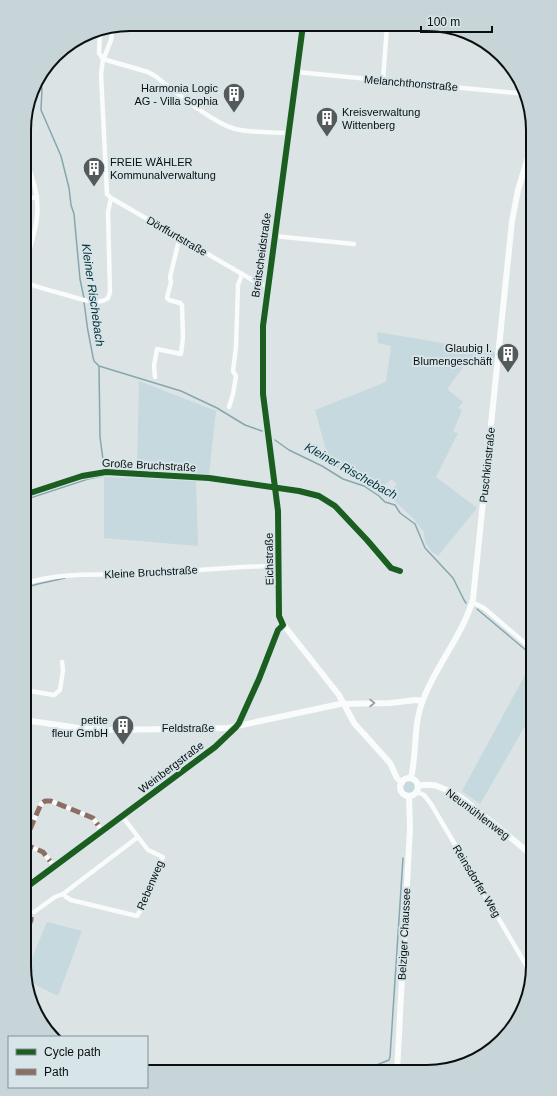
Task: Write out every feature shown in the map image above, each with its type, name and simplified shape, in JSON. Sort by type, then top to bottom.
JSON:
[{"type":"street","name":"Breitscheidstraße","points":[[276,488],[263,382],[263,326],[267,286],[302,31]]},
{"type":"street","points":[[383,80],[387,31]]},
{"type":"street","points":[[102,59],[106,54],[112,33]]},
{"type":"street","points":[[31,284],[83,300],[102,301],[108,298],[110,292],[108,212],[111,198],[106,191],[101,74],[102,59],[99,53],[100,36]]},
{"type":"street","points":[[102,59],[148,72],[206,114],[228,126],[238,129],[288,133]]},
{"type":"street","name":"Melanchthonstraße","points":[[296,72],[519,93]]},
{"type":"street","name":"Puschkinstraße","points":[[411,778],[414,762],[417,720],[422,701],[472,604],[512,221],[518,190],[526,164]]},
{"type":"street","points":[[31,176],[37,196],[37,220],[31,245]]},
{"type":"street","points":[[31,198],[37,196]]},
{"type":"street","name":"Dörffurtstraße","points":[[111,198],[256,282],[267,286]]},
{"type":"street","points":[[274,236],[354,244]]},
{"type":"street","points":[[155,377],[154,366],[157,349],[181,354],[183,337],[182,305],[167,298],[171,282],[170,277],[180,238]]},
{"type":"street","points":[[229,408],[236,376],[233,371],[236,347],[238,285],[242,274]]},
{"type":"street","name":"Große Bruchstraße","points":[[31,493],[82,476],[104,472],[209,478],[308,493],[319,496],[330,502],[341,512],[391,568],[400,571]]},
{"type":"street","name":"Eichstraße","points":[[276,488],[278,511],[279,616],[283,625],[336,691],[354,723],[390,763],[397,778],[402,783]]},
{"type":"street","name":"Kleine Bruchstraße","points":[[31,582],[53,576],[127,575],[236,567],[279,566]]},
{"type":"street","points":[[472,604],[480,605],[526,644]]},
{"type":"street","name":"Weinbergstraße","points":[[31,884],[215,747],[236,727],[259,679],[278,630],[283,625]]},
{"type":"street","points":[[31,691],[54,694],[60,690],[63,670],[62,662]]},
{"type":"street","name":"Feldstraße","points":[[31,721],[79,728],[108,730],[236,727],[344,703],[400,703],[414,700],[422,701]]},
{"type":"street","points":[[411,778],[416,781],[418,786],[417,792],[409,796],[402,792],[400,787],[406,779],[411,778]]},
{"type":"street","name":"Neumühlenweg","points":[[418,786],[428,784],[434,785],[455,794],[526,851]]},
{"type":"street","name":"Reinsdorfer Weg","points":[[417,792],[426,796],[526,965]]},
{"type":"street","name":"Belziger Chaussee","points":[[397,1065],[410,835],[409,796]]},
{"type":"street","points":[[31,827],[41,804],[45,801],[51,801],[93,818],[102,831]]},
{"type":"street","name":"Rebenweg","points":[[63,894],[71,900],[137,916],[163,857],[148,850],[122,816]]},
{"type":"street","points":[[34,912],[55,897],[63,894],[138,837]]},
{"type":"street","points":[[31,846],[43,852],[54,866]]},
{"type":"shaded area","points":[[377,332],[495,352],[494,365],[467,362],[447,389],[463,402],[458,408],[462,410],[453,432],[458,433],[436,477],[477,508],[438,556],[431,551],[425,542],[424,532],[413,518],[388,495],[411,467],[397,484],[391,479],[381,489],[330,464],[315,410],[386,382],[391,346],[378,343]]},
{"type":"shaded area","points":[[139,381],[216,411],[209,475],[196,482],[198,546],[104,538],[104,477],[138,478]]},
{"type":"shaded area","points":[[526,673],[526,724],[480,804],[462,791]]},
{"type":"shaded area","points":[[409,781],[413,783],[415,787],[413,791],[409,793],[405,791],[403,787],[405,783]]},
{"type":"shaded area","points":[[47,922],[82,931],[58,996],[33,983],[31,961]]},
{"type":"waterway","name":"Kleiner Rischebach","points":[[41,86],[41,110],[61,156],[69,188],[71,205],[74,214],[80,279],[84,298]]},
{"type":"waterway","name":"Kleiner Rischebach","points":[[84,302],[93,357],[94,361],[99,366],[181,391],[217,408],[245,425],[262,431]]},
{"type":"waterway","points":[[31,498],[88,479],[103,476],[104,467],[100,437],[99,367]]},
{"type":"waterway","name":"Kleiner Rischebach","points":[[275,440],[289,450],[322,466],[343,479],[364,486],[385,502],[395,505],[400,513],[415,524],[425,548],[453,578],[466,603]]},
{"type":"waterway","points":[[31,586],[65,578]]},
{"type":"waterway","name":"Kleiner Rischebach","points":[[477,609],[526,650]]},
{"type":"waterway","points":[[376,1065],[389,1060],[390,1057],[403,858]]},
{"type":"marked path","points":[[31,827],[41,804],[45,801],[51,801],[93,818],[98,825]]},
{"type":"marked path","points":[[31,847],[43,852],[50,861]]},
{"type":"cycle path","points":[[31,884],[215,747],[236,727],[259,679],[278,630],[283,625],[279,616],[278,511],[263,394],[263,326],[302,31]]},
{"type":"cycle path","points":[[31,493],[82,476],[106,472],[209,478],[299,491],[319,496],[335,506],[391,568],[400,571]]},
{"type":"place","name":"Harmonia Logic AG - Villa Sophia","points":[[234,114]]},
{"type":"place","name":"Kreisverwaltung Wittenberg","points":[[327,138]]},
{"type":"place","name":"FREIE WÄHLER Kommunalverwaltung","points":[[94,188]]},
{"type":"place","name":"Glaubig I. Blumengeschäft","points":[[508,374]]},
{"type":"place","name":"petite fleur GmbH","points":[[123,746]]}]
